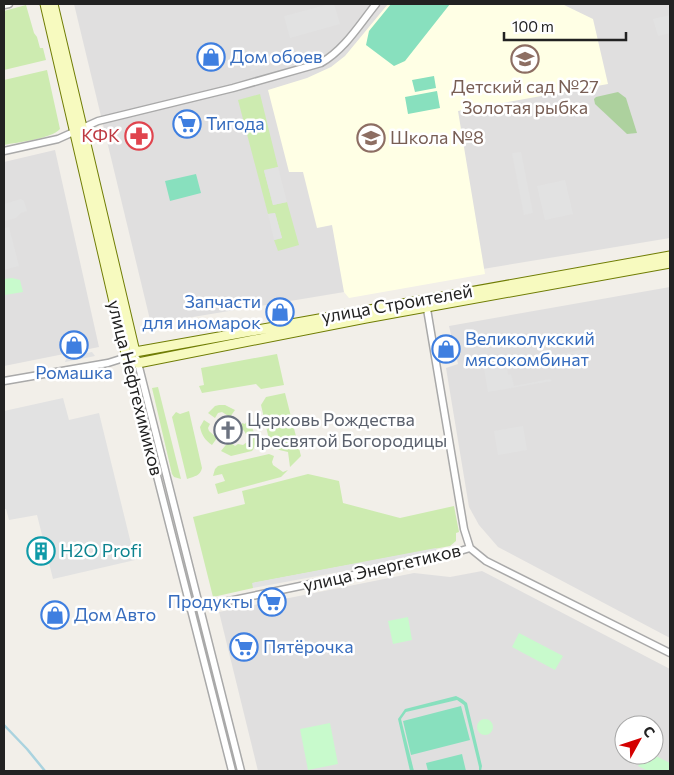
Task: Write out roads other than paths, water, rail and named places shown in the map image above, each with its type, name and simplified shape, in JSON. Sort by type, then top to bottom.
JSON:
[{"type":"street","points":[[4,5],[9,4]]},
{"type":"street","name":"улица Нефтехимиков","points":[[45,4],[78,129],[127,358],[232,771]]},
{"type":"street","points":[[53,4],[78,129],[241,771]]},
{"type":"street","points":[[4,151],[58,139],[98,121],[233,88],[321,63],[332,56],[344,44],[376,4]]},
{"type":"street","name":"улица Строителей","points":[[138,363],[670,256]]},
{"type":"street","name":"улица Строителей","points":[[4,381],[100,365],[127,358],[135,352],[670,263]]},
{"type":"street","points":[[426,304],[464,529],[470,548]]},
{"type":"street","points":[[127,358],[138,363]]},
{"type":"street","name":"улица Энергетиков","points":[[190,609],[440,557],[470,548],[486,561],[670,653]]},
{"type":"waterway","points":[[4,725],[45,771]]},
{"type":"place","name":"Дом обоев","points":[[211,57]]},
{"type":"place","name":"Детский сад №27 Золотая рыбка","points":[[525,59]]},
{"type":"place","name":"Тигода","points":[[187,124]]},
{"type":"place","name":"КФК","points":[[139,136]]},
{"type":"place","name":"Школа №8","points":[[371,138]]},
{"type":"place","name":"Запчасти для иномарок","points":[[280,312]]},
{"type":"place","name":"Ромашка","points":[[74,345]]},
{"type":"place","name":"Великолукский мясокомбинат","points":[[446,349]]},
{"type":"place","name":"Церковь Рождества Пресвятой Богородицы","points":[[228,430]]},
{"type":"place","name":"H2O Profi","points":[[41,551]]},
{"type":"place","name":"Продукты","points":[[272,602]]},
{"type":"place","name":"Дом Авто","points":[[55,615]]},
{"type":"place","name":"Пятёрочка","points":[[244,647]]}]
